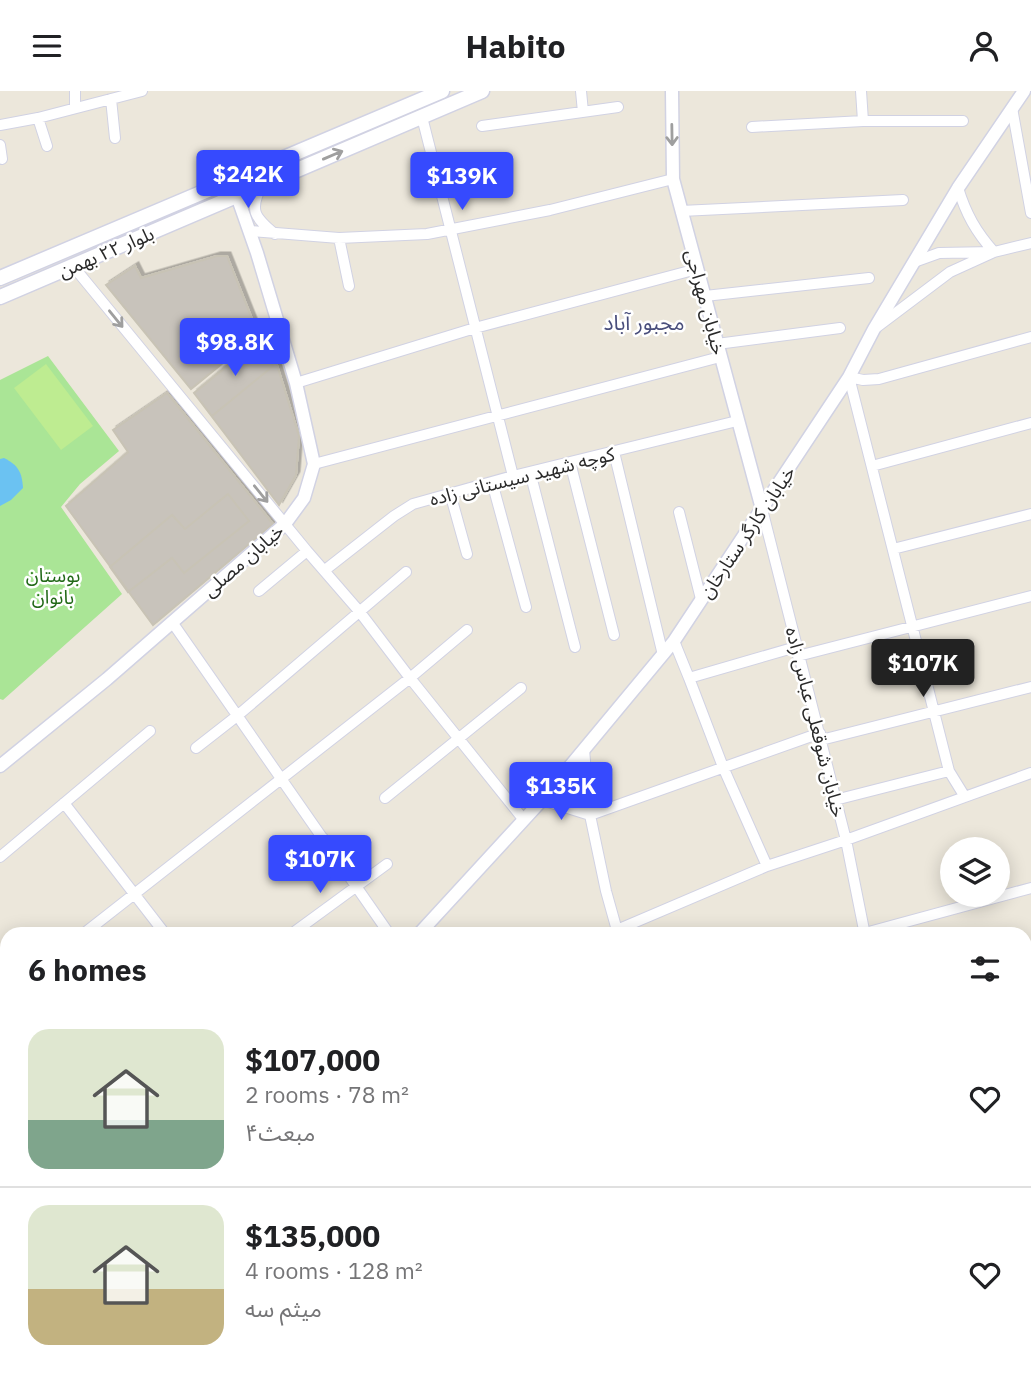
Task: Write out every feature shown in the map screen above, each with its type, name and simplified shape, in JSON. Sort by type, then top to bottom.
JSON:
[{"type":"main road","name":"بلوار ۲۲ بهمن","points":[[0,297],[73,266],[234,189],[413,97],[442,91]]},
{"type":"main road","name":"بلوار ۲۲ بهمن","points":[[0,278],[234,189],[262,185],[482,91]]},
{"type":"street","points":[[75,91],[75,108]]},
{"type":"street","points":[[0,125],[142,91]]},
{"type":"street","points":[[581,91],[583,112]]},
{"type":"street","name":"خیابان مهراجی","points":[[672,91],[673,179],[762,509]]},
{"type":"street","points":[[861,91],[863,121]]},
{"type":"street","name":"خیابان کارگر ستارخان","points":[[425,927],[542,800],[674,641],[849,377],[874,329],[958,188],[1024,91]]},
{"type":"street","points":[[111,99],[115,138]]},
{"type":"street","points":[[482,126],[618,107]]},
{"type":"street","points":[[1012,108],[1031,213]]},
{"type":"street","points":[[422,117],[513,476]]},
{"type":"street","points":[[38,118],[47,146]]},
{"type":"street","points":[[752,127],[863,121],[962,121]]},
{"type":"street","points":[[0,145],[2,159]]},
{"type":"street","points":[[250,232],[339,238],[427,234],[550,210],[673,179]]},
{"type":"street","points":[[262,185],[254,209],[260,222],[275,234]]},
{"type":"street","points":[[958,188],[965,212],[978,234],[994,252]]},
{"type":"street","name":"خیابان مصلی","points":[[0,766],[285,524],[304,498],[314,464],[296,383],[250,232],[234,189]]},
{"type":"street","points":[[681,211],[903,200]]},
{"type":"street","points":[[339,238],[349,286]]},
{"type":"street","points":[[874,329],[950,272],[994,252],[1031,243]]},
{"type":"street","points":[[914,262],[939,253],[994,252]]},
{"type":"street","points":[[73,266],[359,611],[524,820]]},
{"type":"street","points":[[296,383],[475,328],[697,269]]},
{"type":"street","points":[[705,296],[869,278]]},
{"type":"street","points":[[314,464],[498,417],[719,351],[840,328]]},
{"type":"street","points":[[965,797],[949,771],[849,377],[878,379],[1031,337]]},
{"type":"street","name":"کوچه شهید سیستانی زاده","points":[[325,570],[394,516],[414,504],[513,476],[737,421]]},
{"type":"street","points":[[872,466],[1031,423]]},
{"type":"street","points":[[614,452],[663,655]]},
{"type":"street","points":[[569,462],[614,635]]},
{"type":"street","points":[[530,472],[575,647]]},
{"type":"street","points":[[492,482],[526,607]]},
{"type":"street","points":[[450,493],[467,554]]},
{"type":"street","name":"خیابان شوقعلی عباس زاده","points":[[762,509],[821,736],[864,927]]},
{"type":"street","points":[[679,512],[701,600]]},
{"type":"street","points":[[893,549],[1031,514]]},
{"type":"street","points":[[259,591],[307,551]]},
{"type":"street","points":[[196,748],[406,572]]},
{"type":"street","points":[[689,678],[797,651],[911,627],[1031,596]]},
{"type":"street","points":[[172,622],[384,927]]},
{"type":"street","points":[[92,927],[410,678],[467,630]]},
{"type":"street","points":[[674,641],[723,767],[767,866]]},
{"type":"street","points":[[542,800],[590,815],[723,767],[821,736],[1031,687]]},
{"type":"street","points":[[385,798],[522,688]]},
{"type":"street","points":[[0,857],[150,731]]},
{"type":"street","points":[[584,750],[590,815],[617,927]]},
{"type":"street","points":[[835,800],[949,771]]},
{"type":"street","points":[[629,927],[767,866],[1031,773]]},
{"type":"street","points":[[64,803],[160,927]]},
{"type":"street","points":[[276,874],[323,838]]},
{"type":"street","points":[[300,927],[387,864]]},
{"type":"street","points":[[890,927],[1031,888]]},
{"type":"green space","name":"بوستان بانوان","points":[[48,356],[119,451],[80,484],[61,507],[122,594],[3,700],[0,699],[0,380]]},
{"type":"green space","points":[[46,364],[93,426],[61,450],[14,388]]},
{"type":"water","points":[[4,458],[18,470],[23,488],[0,506],[0,459]]},
{"type":"building","points":[[217,256],[227,256],[258,334],[191,389],[106,285],[135,266],[141,278]]},
{"type":"building","points":[[267,333],[299,436],[296,475],[279,505],[194,393]]},
{"type":"building","points":[[262,338],[272,347],[264,355],[273,366],[212,416],[194,393]]},
{"type":"building","points":[[167,393],[273,524],[153,625],[66,506],[128,452],[113,430]]},
{"type":"building","points":[[228,494],[249,521],[184,573],[172,558],[128,592],[110,567],[172,515],[185,529]]},
{"type":"district","name":"مجبور آباد","points":[[644,322]]}]
